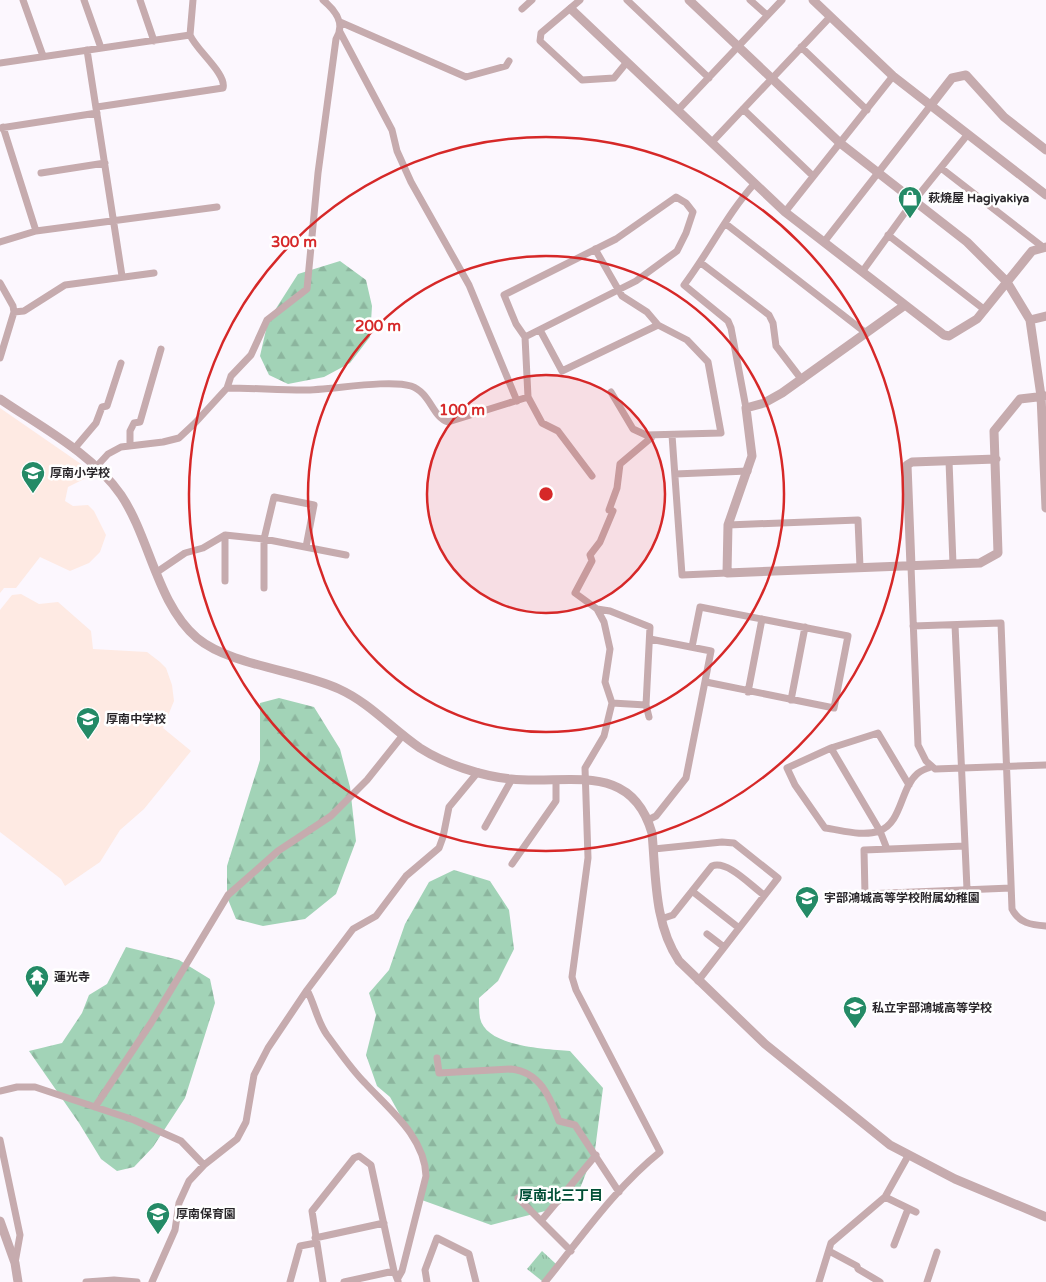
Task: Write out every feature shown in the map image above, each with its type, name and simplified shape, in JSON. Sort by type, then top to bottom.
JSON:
[{"type":"street","points":[[23,0],[42,56]]},
{"type":"street","points":[[84,0],[101,48]]},
{"type":"street","points":[[140,0],[154,41]]},
{"type":"street","points":[[36,231],[1,127],[223,88],[224,81],[220,74],[199,50],[190,36],[194,0]]},
{"type":"street","points":[[323,0],[331,7],[340,22],[340,32],[392,130],[397,152],[411,182],[469,285],[518,401]]},
{"type":"street","points":[[522,8],[532,0]]},
{"type":"street","points":[[580,0],[541,33],[540,41],[582,80],[614,78],[627,62]]},
{"type":"street","points":[[627,0],[709,78]]},
{"type":"street","points":[[688,0],[840,143],[967,242],[1007,282],[1030,320],[1043,396],[1046,508]]},
{"type":"street","points":[[750,0],[767,15]]},
{"type":"street","points":[[678,110],[782,0]]},
{"type":"street","points":[[812,0],[893,76],[1046,195]]},
{"type":"street","points":[[570,9],[785,212],[944,335],[949,336],[977,319],[1032,251],[1045,248]]},
{"type":"street","points":[[712,142],[830,16]]},
{"type":"street","points":[[340,22],[466,77],[506,66],[509,61]]},
{"type":"street","points":[[96,467],[108,454],[130,446],[178,438],[195,424],[227,388],[231,376],[254,349],[267,320],[307,289],[318,173],[336,39],[340,32]]},
{"type":"street","points":[[0,63],[190,36]]},
{"type":"street","points":[[801,47],[867,110]]},
{"type":"street","points":[[87,50],[122,276]]},
{"type":"street","points":[[824,242],[952,78],[966,75],[1004,117],[1046,150]]},
{"type":"street","points":[[785,212],[893,76]]},
{"type":"street","points":[[743,108],[813,176]]},
{"type":"street","points":[[862,272],[914,200],[968,134]]},
{"type":"street","points":[[41,173],[105,163]]},
{"type":"street","points":[[941,168],[1045,248]]},
{"type":"street","points":[[727,573],[728,525],[752,456],[746,408],[728,321],[684,285],[701,263],[726,224],[732,210],[755,183]]},
{"type":"street","points":[[525,337],[636,281],[677,251],[693,212],[686,203],[676,197],[616,239],[504,295],[516,324],[525,337],[528,354],[528,397],[542,423],[558,431],[592,476]]},
{"type":"street","points":[[0,242],[36,231],[217,206]]},
{"type":"street","points":[[726,224],[866,333]]},
{"type":"street","points":[[888,235],[985,310]]},
{"type":"street","points":[[595,249],[622,296],[647,312],[658,325],[687,340],[708,362],[722,434],[652,437],[633,429],[612,392]]},
{"type":"street","points":[[701,263],[769,315],[773,323],[776,346],[802,380]]},
{"type":"street","points":[[14,312],[24,311],[65,285],[154,273]]},
{"type":"street","points":[[0,282],[13,306],[14,312],[0,358]]},
{"type":"street","points":[[746,408],[764,403],[802,380],[905,305]]},
{"type":"street","points":[[1030,320],[1046,316]]},
{"type":"street","points":[[540,330],[562,372],[658,325]]},
{"type":"street","points":[[130,446],[130,431],[134,423],[140,422],[161,349]]},
{"type":"street","points":[[74,449],[96,423],[102,407],[107,406],[120,363]]},
{"type":"street","points":[[227,388],[303,390],[400,384],[420,390],[429,398],[440,417],[448,422],[528,397]]},
{"type":"street","points":[[672,435],[682,575],[980,563],[998,553],[994,430],[1020,399],[1043,396]]},
{"type":"street","points":[[0,399],[74,449],[96,467],[122,496],[137,524],[178,617],[205,643],[232,655],[340,689],[369,706],[403,735],[432,755],[478,772],[512,779],[605,781],[627,792],[639,804],[648,820],[654,849],[661,919],[669,947],[679,961],[765,1044],[805,1079],[890,1145],[954,1180],[1046,1217]]},
{"type":"street","points":[[649,717],[646,705],[650,627],[610,611],[597,609],[575,593],[592,561],[590,555],[606,530],[613,511],[609,510],[617,488],[620,464],[652,437]]},
{"type":"street","points":[[996,459],[912,462],[907,465],[918,745],[930,767],[935,769],[1046,765]]},
{"type":"street","points":[[949,461],[953,564]]},
{"type":"street","points":[[675,474],[748,470]]},
{"type":"street","points":[[264,588],[264,538],[274,497],[314,505],[306,547]]},
{"type":"street","points":[[728,525],[858,520],[860,567]]},
{"type":"street","points":[[157,572],[185,553],[203,548],[225,535],[264,538],[346,555]]},
{"type":"street","points":[[225,535],[225,581]]},
{"type":"street","points":[[692,647],[700,607],[848,636],[834,708],[706,682]]},
{"type":"street","points":[[545,1282],[619,1192],[643,1166],[660,1152],[573,982],[588,858],[585,768],[604,736],[612,703],[605,682],[609,642],[597,609]]},
{"type":"street","points":[[748,692],[762,619]]},
{"type":"street","points":[[913,626],[1002,623],[1012,909],[1016,916],[1033,925],[1046,926]]},
{"type":"street","points":[[956,625],[967,889]]},
{"type":"street","points":[[791,700],[805,627]]},
{"type":"street","points":[[648,820],[656,816],[686,778],[711,651],[650,639]]},
{"type":"street","points":[[612,703],[646,705]]},
{"type":"street","points":[[909,785],[878,733],[831,748],[788,768],[795,785],[825,828],[865,833],[880,831],[897,813],[909,785],[916,775],[930,767]]},
{"type":"street","points":[[95,1107],[151,1023],[228,895],[278,851],[331,816],[367,780],[403,735]]},
{"type":"street","points":[[831,748],[880,831],[887,849]]},
{"type":"street","points":[[152,1281],[175,1230],[183,1192],[189,1181],[204,1165],[228,1147],[242,1131],[249,1111],[254,1075],[268,1048],[307,990],[353,929],[376,916],[406,876],[439,848],[449,808],[478,772]]},
{"type":"street","points":[[485,827],[512,779]]},
{"type":"street","points":[[512,864],[556,801],[556,780]]},
{"type":"street","points":[[654,849],[722,842],[734,843],[778,878],[698,980]]},
{"type":"street","points":[[965,846],[864,850],[865,894],[1011,888]]},
{"type":"street","points":[[661,919],[673,915],[712,866],[717,864],[727,868],[764,895]]},
{"type":"street","points":[[692,891],[739,928]]},
{"type":"street","points":[[707,934],[724,947]]},
{"type":"street","points":[[307,990],[319,1024],[364,1082],[396,1113],[424,1160],[426,1176],[398,1280]]},
{"type":"street","points":[[436,1058],[439,1072],[511,1068],[530,1074],[544,1088],[559,1121],[575,1125],[619,1192]]},
{"type":"street","points":[[0,1091],[17,1087],[36,1087],[95,1107],[166,1133],[181,1141],[204,1165]]},
{"type":"street","points":[[0,1140],[20,1235],[15,1263]]},
{"type":"street","points":[[541,1221],[596,1155]]},
{"type":"street","points":[[323,1282],[312,1211],[354,1158],[359,1156],[371,1165],[394,1271],[398,1280]]},
{"type":"street","points":[[819,1282],[830,1243],[885,1197],[908,1156]]},
{"type":"street","points":[[885,1197],[916,1212]]},
{"type":"street","points":[[518,1198],[571,1251]]},
{"type":"street","points":[[894,1245],[908,1209]]},
{"type":"street","points":[[0,1221],[15,1263],[18,1282]]},
{"type":"street","points":[[290,1282],[300,1246],[384,1223]]},
{"type":"street","points":[[427,1282],[424,1270],[437,1238],[469,1254],[476,1282]]},
{"type":"street","points":[[829,1252],[857,1266],[858,1269],[880,1282]]},
{"type":"street","points":[[927,1282],[937,1252]]},
{"type":"street","points":[[344,1282],[394,1271]]},
{"type":"street","points":[[86,1282],[114,1280],[137,1282]]},
{"type":"shaded area","name":"厚南小学校","points":[[0,408],[81,464],[92,475],[68,487],[65,501],[73,506],[88,505],[94,511],[106,535],[100,552],[89,563],[70,571],[40,557],[16,588],[4,588],[0,593]]},
{"type":"shaded area","name":"厚南中学校","points":[[21,594],[39,604],[58,602],[91,631],[93,649],[147,652],[160,662],[166,668],[172,685],[174,701],[163,728],[191,751],[144,809],[120,830],[100,862],[65,886],[61,879],[0,832],[0,610],[12,595]]},
{"type":"green space","points":[[340,261],[366,280],[372,306],[370,337],[350,363],[324,377],[288,384],[269,375],[260,356],[268,321],[298,274]]},
{"type":"green space","points":[[279,698],[314,707],[340,749],[350,787],[356,841],[336,894],[305,919],[263,926],[236,919],[227,897],[227,866],[260,760],[260,703]]},
{"type":"green space","points":[[454,870],[490,881],[509,910],[514,949],[498,981],[479,998],[480,1018],[485,1028],[493,1035],[518,1045],[570,1051],[603,1088],[595,1150],[579,1191],[553,1209],[491,1225],[419,1199],[426,1162],[390,1097],[377,1086],[366,1055],[376,1015],[369,993],[389,970],[405,924],[429,882]]},
{"type":"green space","points":[[126,947],[179,960],[210,979],[215,1003],[185,1098],[153,1147],[134,1167],[117,1171],[101,1159],[79,1123],[29,1051],[62,1043],[82,1013],[89,995],[107,984]]},
{"type":"green space","points":[[542,1251],[556,1264],[542,1281],[527,1269]]},
{"type":"place","name":"萩焼屋 Hagiyakiya","points":[[910,219]]},
{"type":"place","name":"厚南小学校","points":[[33,494]]},
{"type":"place","name":"厚南中学校","points":[[88,740]]},
{"type":"place","name":"宇部鴻城高等学校附属幼稚園","points":[[807,919]]},
{"type":"place","name":"蓮光寺","points":[[37,998]]},
{"type":"place","name":"私立宇部鴻城高等学校","points":[[855,1029]]},
{"type":"place","name":"厚南保育園","points":[[158,1235]]},
{"type":"district","name":"厚南北三丁目","points":[[561,1195]]}]
